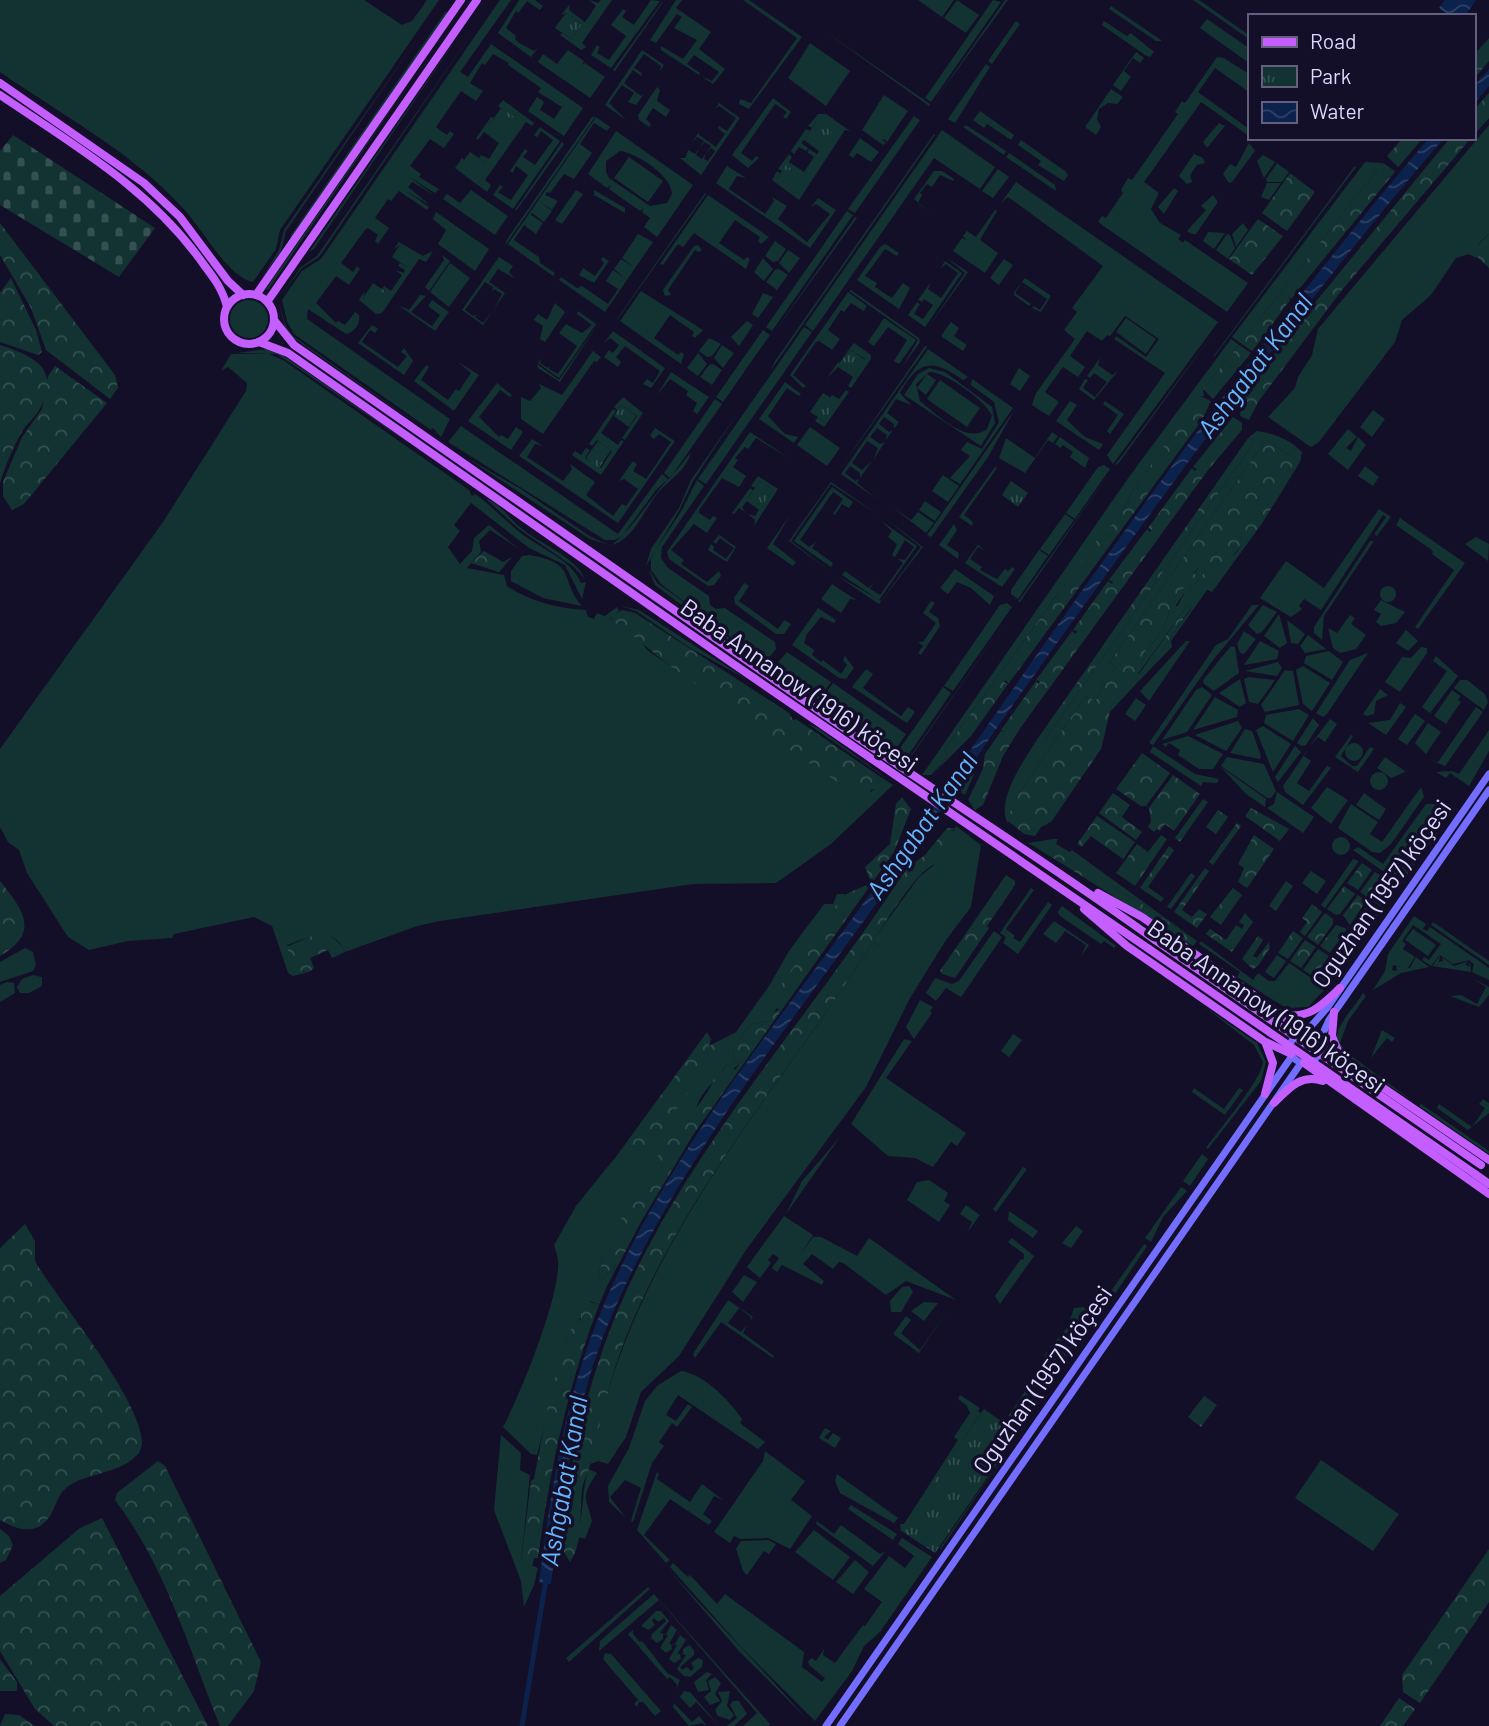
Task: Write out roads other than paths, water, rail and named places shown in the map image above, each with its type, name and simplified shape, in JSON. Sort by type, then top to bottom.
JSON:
[{"type":"main road","points":[[256,295],[461,0]]},
{"type":"main road","points":[[267,302],[477,0]]},
{"type":"main road","points":[[422,57],[433,64]]},
{"type":"main road","points":[[0,83],[144,183],[180,217],[228,281],[243,295]]},
{"type":"main road","points":[[0,95],[122,178],[150,201],[190,244],[223,292],[227,307],[224,322],[230,336],[244,344],[259,342],[271,332],[274,320],[267,302],[256,295],[243,295],[227,307]]},
{"type":"main road","name":"Baba Annanow (1916) köçesi","points":[[274,320],[294,345],[959,807],[1070,879],[1486,1165]]},
{"type":"main road","name":"Baba Annanow (1916) köçesi","points":[[259,342],[288,353],[924,797],[1489,1184]]},
{"type":"main road","name":"Oguzhan (1957) köçesi","points":[[1304,1033],[1340,988],[1489,774]]},
{"type":"main road","name":"Oguzhan (1957) köçesi","points":[[1319,1043],[1335,1012],[1489,790]]},
{"type":"main road","points":[[1070,879],[1142,917],[1304,1033],[1313,1035],[1319,1043],[1346,1060],[1486,1165]]},
{"type":"main road","points":[[1066,893],[1127,946],[1264,1041],[1292,1055],[1489,1194]]},
{"type":"main road","points":[[1282,1015],[1311,1013],[1340,988]]},
{"type":"main road","points":[[1335,1012],[1333,1041],[1346,1060]]},
{"type":"main road","points":[[1264,1041],[1279,1037],[1282,1032],[1282,1015]]},
{"type":"main road","points":[[1292,1055],[1292,1041],[1304,1033]]},
{"type":"main road","points":[[1264,1041],[1273,1063],[1265,1094]]},
{"type":"main road","points":[[1303,1063],[1317,1058],[1319,1043]]},
{"type":"main road","name":"Oguzhan (1957) köçesi","points":[[826,1726],[1292,1055]]},
{"type":"main road","points":[[1329,1083],[1325,1073],[1328,1065],[1335,1059],[1346,1060]]},
{"type":"main road","name":"Oguzhan (1957) köçesi","points":[[840,1726],[1303,1063]]},
{"type":"main road","points":[[1274,1103],[1296,1082],[1310,1078],[1329,1083]]},
{"type":"water","points":[[1445,0],[1476,0],[1466,14],[1447,14],[1439,8]]},
{"type":"water","points":[[1489,69],[1489,86],[1475,103],[1475,85]]},
{"type":"water","name":"Ashgabat Kanal","points":[[1427,140],[1442,140],[1334,271],[1228,408],[1009,711],[898,873],[706,1142],[640,1256],[599,1347],[572,1447],[551,1584],[539,1583],[560,1447],[577,1380],[600,1314],[659,1195],[732,1082],[890,866],[1150,495],[1286,314]]},
{"type":"waterway","points":[[522,1726],[546,1579]]}]
